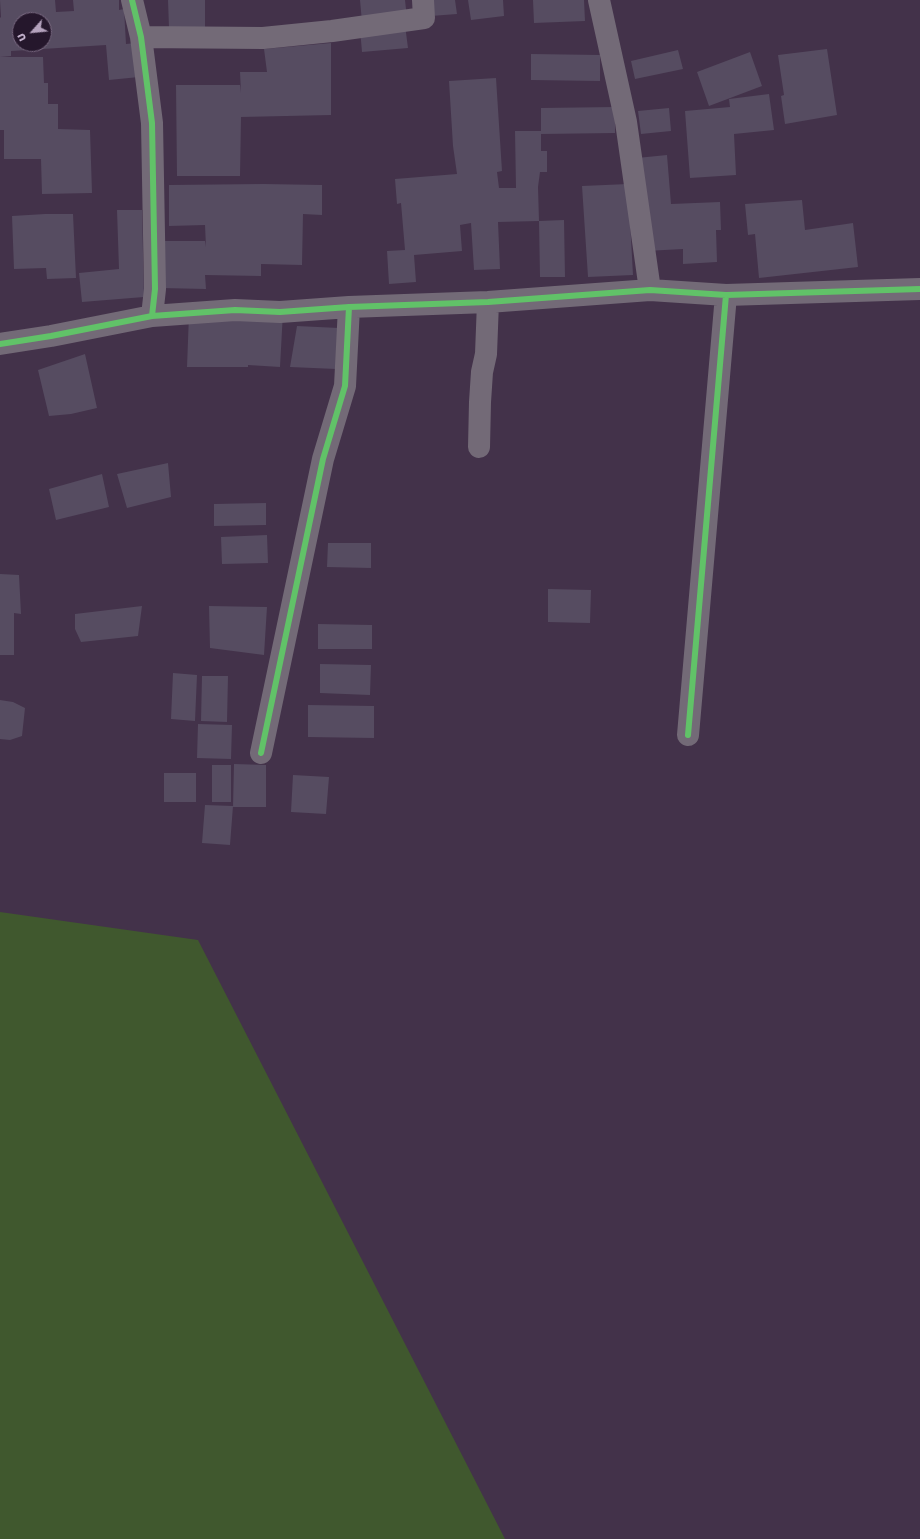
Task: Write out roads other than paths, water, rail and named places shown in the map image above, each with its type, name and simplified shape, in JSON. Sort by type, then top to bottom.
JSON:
[{"type":"street","points":[[132,0],[141,37],[152,123],[155,289],[152,316]]},
{"type":"street","points":[[141,37],[263,38],[332,31],[424,18],[423,0]]},
{"type":"street","points":[[599,0],[626,122],[650,290]]},
{"type":"street","points":[[0,344],[51,336],[152,316],[240,310],[280,312],[349,306],[488,302],[650,290],[726,295],[920,289]]},
{"type":"street","points":[[688,735],[726,295]]},
{"type":"street","points":[[479,447],[480,402],[482,372],[486,354],[488,302]]},
{"type":"street","points":[[260,753],[323,459],[345,386],[349,306]]}]
